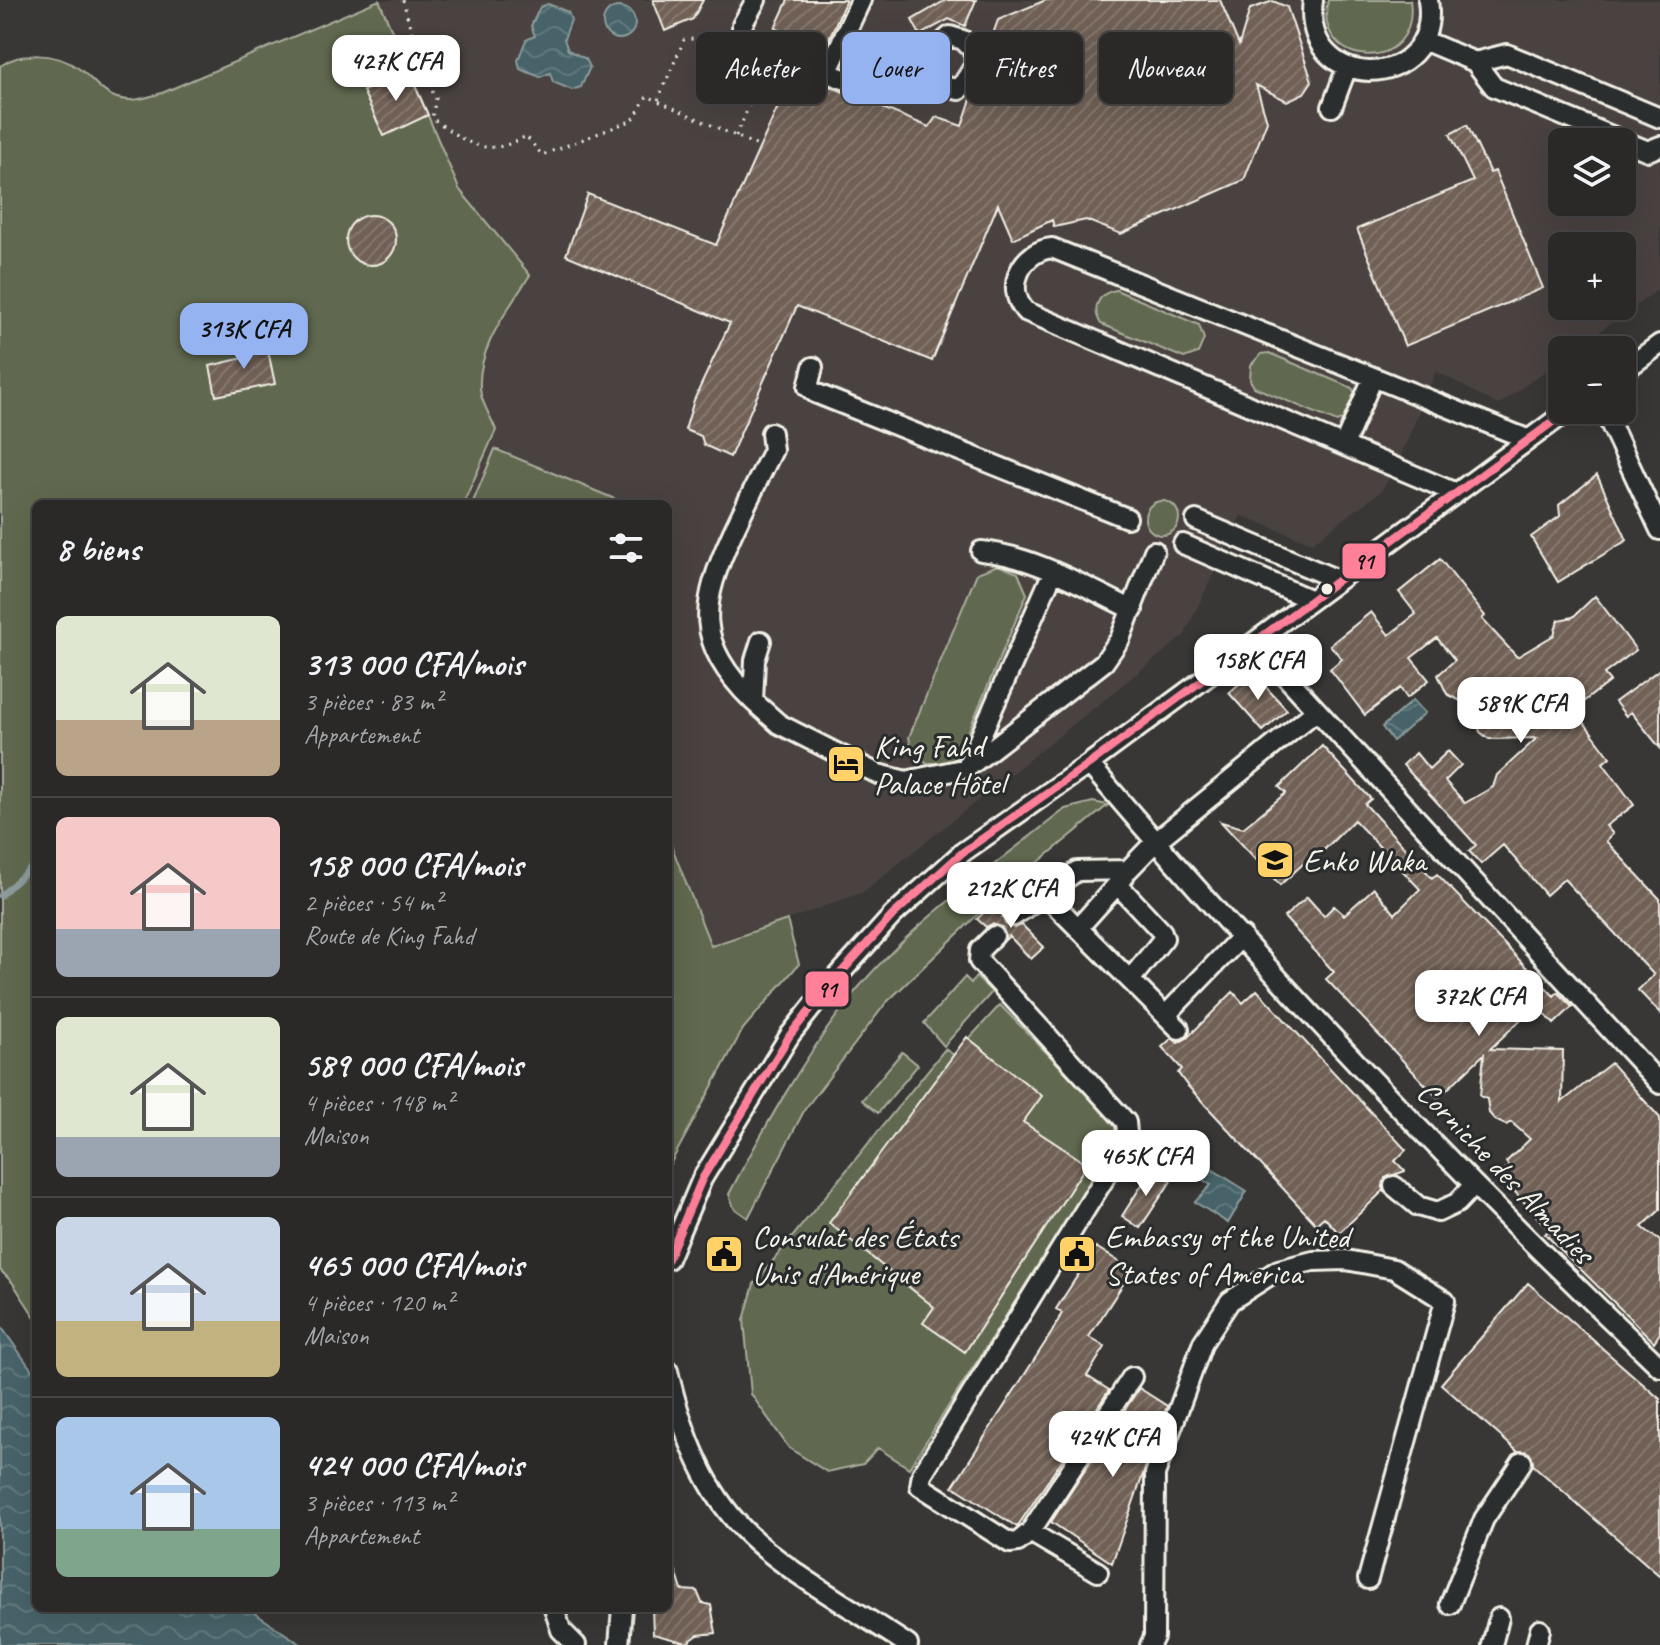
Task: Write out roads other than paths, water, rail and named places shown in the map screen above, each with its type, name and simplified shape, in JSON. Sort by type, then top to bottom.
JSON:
[{"type":"street","points":[[742,32],[742,25],[756,0]]},
{"type":"street","points":[[846,32],[861,0]]},
{"type":"street","points":[[1313,0],[1311,14],[1318,40],[1335,61],[1347,67],[1376,72],[1390,69],[1414,53],[1428,26],[1428,0]]},
{"type":"street","points":[[1423,40],[1475,62],[1494,87],[1648,151],[1660,146]]},
{"type":"street","points":[[842,41],[827,73],[842,78]]},
{"type":"street","points":[[1475,62],[1507,54],[1660,118]]},
{"type":"street","points":[[1332,107],[1347,67]]},
{"type":"street","points":[[1456,493],[1025,311],[1017,301],[1015,288],[1026,259],[1038,250],[1052,248],[1372,380],[1527,439]]},
{"type":"street","points":[[1636,362],[1660,344]]},
{"type":"street","points":[[813,367],[808,387],[815,393],[1127,518]]},
{"type":"street","points":[[1344,445],[1372,380]]},
{"type":"street","points":[[672,1250],[702,1179],[790,1035],[893,915],[963,852],[1255,643],[1309,599],[1549,424]]},
{"type":"street","points":[[1611,424],[1660,530]]},
{"type":"street","points":[[771,433],[773,450],[715,573],[707,598],[707,625],[731,680],[779,724],[878,774],[906,781],[967,768],[1104,662],[1120,639],[1154,551]]},
{"type":"street","points":[[1196,520],[1338,580]]},
{"type":"street","points":[[1183,544],[1309,599]]},
{"type":"street","points":[[981,551],[1006,554],[1053,572],[1133,610]]},
{"type":"street","points":[[967,768],[1053,572]]},
{"type":"street","points":[[753,701],[755,660],[761,641]]},
{"type":"street","points":[[1255,643],[1660,1084]]},
{"type":"street","points":[[1078,928],[1155,842],[1316,711]]},
{"type":"street","name":"Corniche des Almadies","points":[[1089,764],[1155,842],[1515,1229],[1660,1367]]},
{"type":"street","points":[[1014,916],[1077,871],[1124,878],[1164,938],[1130,980]]},
{"type":"street","points":[[1043,893],[1172,1022],[1242,936]]},
{"type":"street","points":[[994,936],[980,950],[979,961],[1126,1122],[1127,1133],[1122,1150],[919,1480],[920,1486],[1010,1543],[1018,1542],[1030,1532],[1132,1377]]},
{"type":"street","points":[[1394,1186],[1418,1206],[1438,1212],[1457,1203],[1474,1185]]},
{"type":"street","points":[[1150,1645],[1154,1637],[1155,1474],[1203,1342],[1230,1301],[1278,1270],[1313,1261],[1346,1260],[1394,1269],[1445,1301],[1368,1579]]},
{"type":"street","points":[[672,1400],[694,1458],[742,1529],[772,1554],[908,1645]]},
{"type":"street","points":[[1450,1604],[1484,1519],[1522,1462]]},
{"type":"street","points":[[1030,1532],[1098,1572]]},
{"type":"street","points":[[555,1612],[561,1630],[576,1645]]},
{"type":"street","points":[[619,1645],[622,1612]]},
{"type":"street","points":[[1492,1645],[1499,1618]]},
{"type":"water","points":[[548,4],[568,12],[571,20],[564,39],[568,50],[586,59],[590,67],[581,87],[572,90],[553,82],[550,73],[540,77],[520,69],[518,60],[526,40],[535,36],[531,26],[540,7]]},
{"type":"water","points":[[619,7],[631,11],[635,23],[631,35],[619,39],[607,35],[603,23],[607,11]]},
{"type":"water","points":[[1413,700],[1425,713],[1393,741],[1382,727]]},
{"type":"water","points":[[1186,1153],[1247,1191],[1228,1223],[1195,1202],[1211,1185],[1179,1165]]},
{"type":"water","points":[[0,1325],[32,1370],[32,1612],[253,1612],[302,1645],[0,1645]]},
{"type":"waterway","points":[[0,896],[32,867]]},
{"type":"place","name":"King Fahd Palace Hôtel","points":[[846,764]]},
{"type":"place","name":"Enko Waka","points":[[1275,860]]},
{"type":"place","name":"Consulat des États Unis d'Amérique","points":[[724,1254]]},
{"type":"place","name":"Embassy of the United States of America","points":[[1077,1254]]}]
